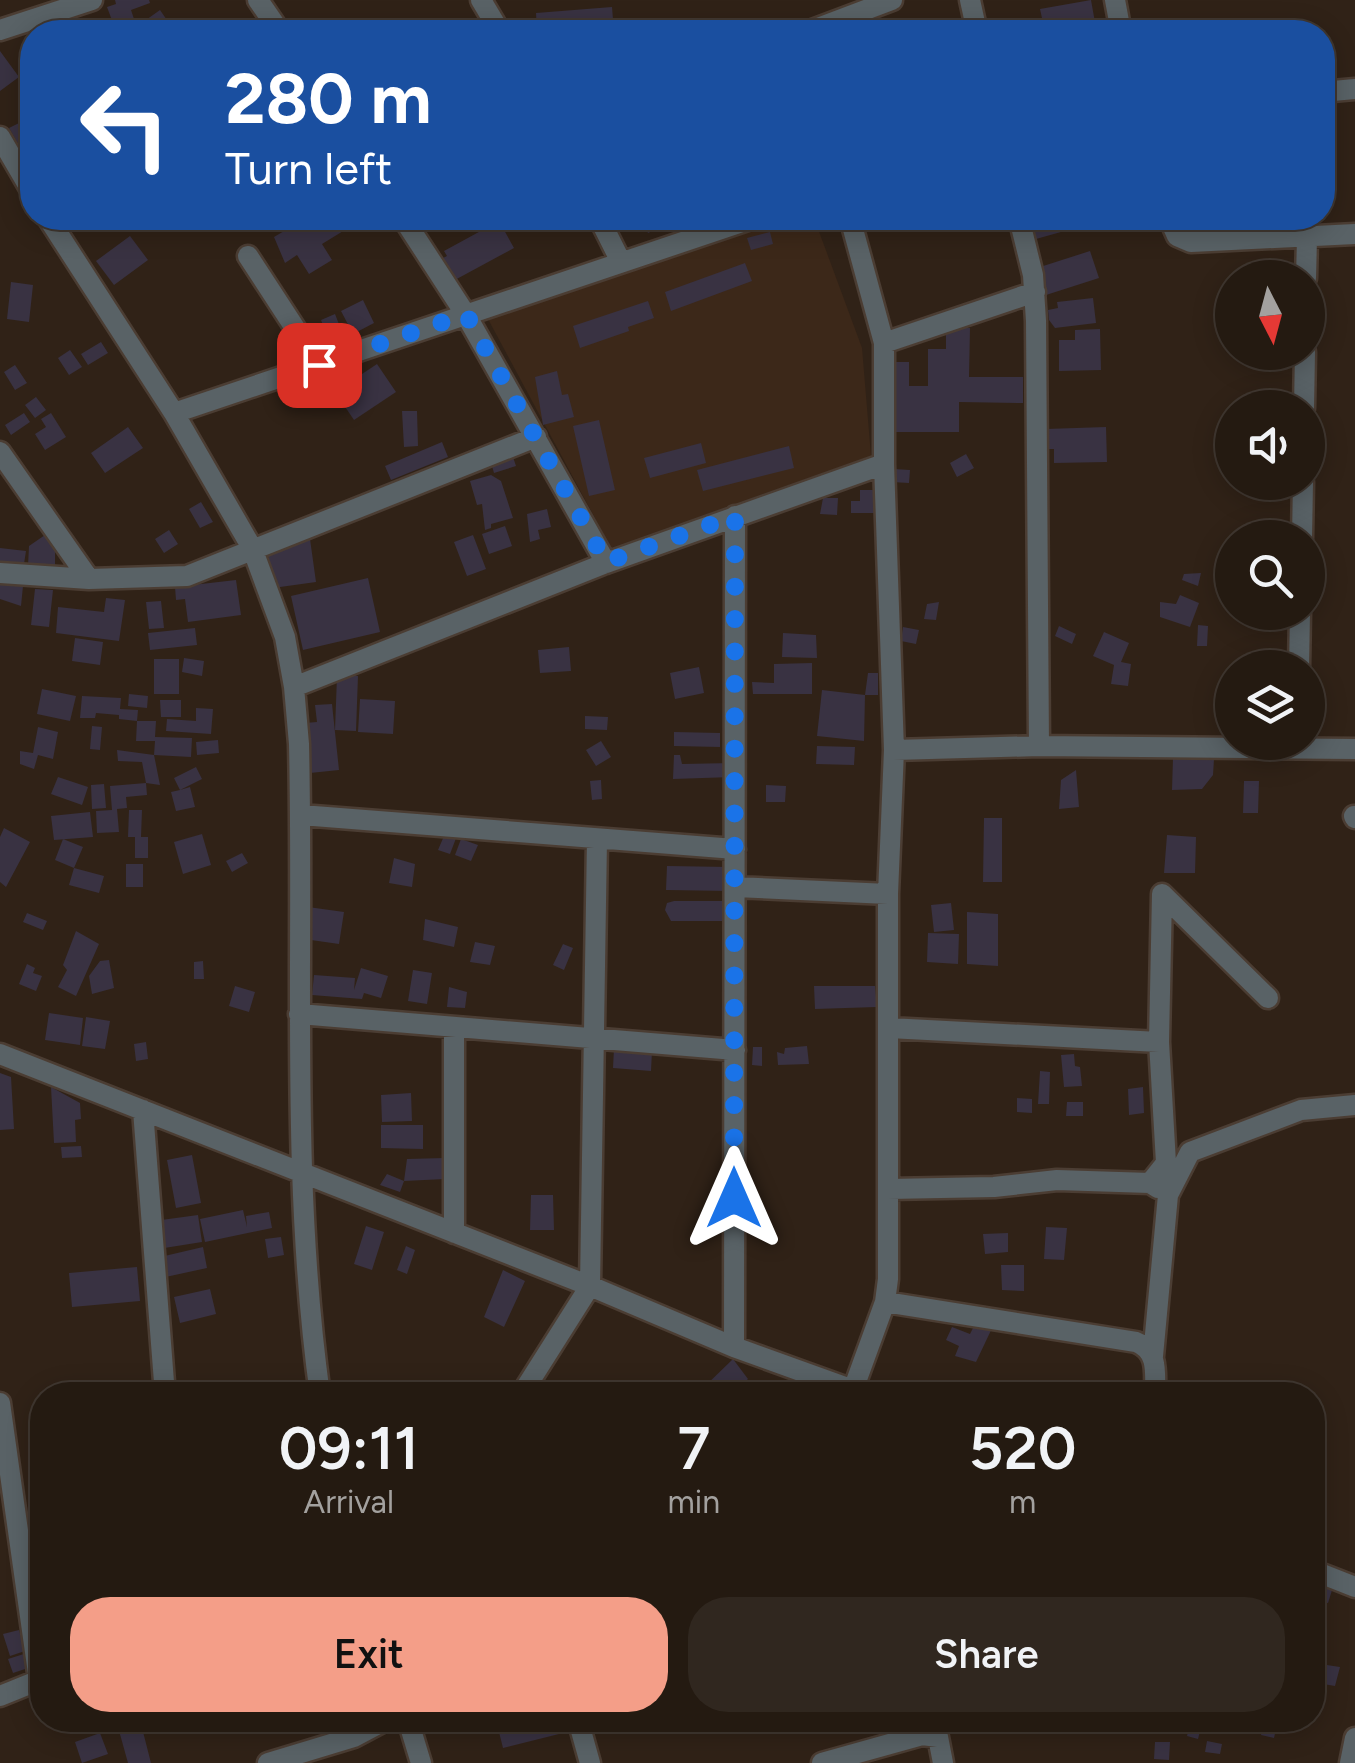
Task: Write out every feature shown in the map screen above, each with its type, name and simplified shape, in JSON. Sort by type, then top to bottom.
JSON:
[{"type":"street","points":[[31,20],[92,0]]},
{"type":"street","points":[[839,20],[892,0]]},
{"type":"street","points":[[0,137],[20,171]]},
{"type":"street","points":[[56,230],[174,413],[252,548],[285,638],[294,686],[301,815],[301,1172],[306,1276],[318,1382]]},
{"type":"street","points":[[411,230],[466,314],[606,562]]},
{"type":"street","points":[[605,230],[621,262]]},
{"type":"street","points":[[174,413],[718,230]]},
{"type":"street","points":[[853,230],[884,343],[894,750],[888,894],[890,1189],[885,1302],[858,1382]]},
{"type":"street","points":[[1021,230],[1034,292],[1039,746]]},
{"type":"street","points":[[1173,230],[1176,236],[1190,242],[1355,234]]},
{"type":"street","points":[[1306,260],[1307,238]]},
{"type":"street","points":[[248,256],[319,365]]},
{"type":"street","points":[[884,343],[1034,292]]},
{"type":"street","points":[[0,572],[90,579],[187,576],[536,436]]},
{"type":"street","points":[[0,452],[90,579]]},
{"type":"street","points":[[294,686],[606,562],[884,464]]},
{"type":"street","points":[[734,1347],[735,516]]},
{"type":"street","points":[[894,750],[1215,745]]},
{"type":"street","points":[[1325,747],[1355,749]]},
{"type":"street","points":[[301,815],[735,850]]},
{"type":"street","points":[[529,1382],[590,1286],[597,839]]},
{"type":"street","points":[[734,886],[888,894]]},
{"type":"street","points":[[1155,1382],[1159,1189],[1166,1163],[1159,1042],[1162,894],[1268,998]]},
{"type":"street","points":[[298,1014],[734,1050]]},
{"type":"street","points":[[454,1026],[454,1233]]},
{"type":"street","points":[[888,1028],[1159,1042]]},
{"type":"street","points":[[0,1054],[828,1382]]},
{"type":"street","points":[[1159,1189],[1190,1152],[1300,1110],[1355,1105]]},
{"type":"street","points":[[142,1110],[164,1382]]},
{"type":"street","points":[[890,1189],[994,1187],[1058,1180],[1159,1189]]},
{"type":"street","points":[[885,1302],[1136,1342],[1147,1346],[1154,1356]]},
{"type":"street","points":[[0,1403],[30,1606]]},
{"type":"street","points":[[1325,1575],[1355,1587]]},
{"type":"street","points":[[0,1696],[30,1684]]},
{"type":"street","points":[[268,1763],[363,1732]]},
{"type":"street","points":[[412,1732],[421,1763]]},
{"type":"street","points":[[581,1732],[590,1763]]},
{"type":"street","points":[[822,1763],[922,1735],[938,1737],[942,1763]]},
{"type":"street","points":[[1350,1763],[1355,1738]]},
{"type":"shaded area","points":[[751,230],[818,230],[862,348],[871,456],[611,548],[488,319]]},
{"type":"building","points":[[115,0],[150,3],[131,10],[134,20],[112,20],[107,7],[116,4]]},
{"type":"building","points":[[1091,0],[1095,20],[1042,20],[1040,9]]},
{"type":"building","points":[[612,7],[613,20],[536,20],[536,13]]},
{"type":"building","points":[[160,10],[167,20],[146,20]]},
{"type":"building","points":[[0,51],[19,77],[0,91]]},
{"type":"building","points":[[20,122],[20,147],[9,128]]},
{"type":"building","points":[[286,230],[345,230],[322,244],[332,260],[309,274],[297,255],[285,263],[274,237]]},
{"type":"building","points":[[482,230],[504,230],[514,248],[453,281],[441,259],[447,256],[444,251]]},
{"type":"building","points":[[1033,230],[1068,230],[1036,239]]},
{"type":"building","points":[[770,232],[773,244],[751,250],[747,238]]},
{"type":"building","points":[[130,236],[148,260],[114,285],[96,261]]},
{"type":"building","points":[[1090,251],[1099,278],[1046,295],[1037,268]]},
{"type":"building","points":[[745,263],[752,281],[671,311],[665,292]]},
{"type":"building","points":[[11,282],[33,285],[29,322],[7,319]]},
{"type":"building","points":[[1093,298],[1096,323],[1055,328],[1049,320],[1048,310],[1058,308],[1057,302]]},
{"type":"building","points":[[363,300],[374,323],[353,334],[341,311]]},
{"type":"building","points":[[648,301],[654,318],[580,348],[573,326]]},
{"type":"building","points":[[335,314],[344,337],[330,343],[321,320]]},
{"type":"building","points":[[946,328],[970,328],[969,377],[1023,377],[1023,403],[959,402],[959,432],[889,432],[890,362],[909,362],[909,386],[928,386],[928,349],[946,349]]},
{"type":"building","points":[[1100,329],[1101,370],[1059,371],[1059,340],[1075,340],[1075,330]]},
{"type":"building","points":[[101,342],[108,353],[88,365],[81,354]]},
{"type":"building","points":[[70,350],[82,367],[69,375],[58,358]]},
{"type":"building","points":[[377,364],[396,392],[354,420],[335,392]]},
{"type":"building","points":[[15,365],[27,383],[15,390],[4,372]]},
{"type":"building","points":[[557,371],[562,395],[568,394],[574,417],[543,425],[535,377]]},
{"type":"building","points":[[36,397],[46,410],[35,418],[25,405]]},
{"type":"building","points":[[402,411],[417,411],[418,446],[404,447]]},
{"type":"building","points":[[24,413],[30,422],[11,435],[5,425]]},
{"type":"building","points":[[51,413],[66,437],[45,450],[35,434],[46,427],[41,419]]},
{"type":"building","points":[[599,420],[615,490],[589,496],[573,426]]},
{"type":"building","points":[[128,427],[143,448],[105,473],[91,453]]},
{"type":"building","points":[[1106,427],[1107,462],[1054,463],[1054,449],[1046,449],[1046,429]]},
{"type":"building","points":[[442,442],[448,457],[391,480],[385,466]]},
{"type":"building","points":[[701,443],[706,463],[650,478],[644,458]]},
{"type":"building","points":[[789,446],[794,468],[703,491],[697,470]]},
{"type":"building","points":[[966,454],[974,468],[957,477],[950,463]]},
{"type":"building","points":[[513,457],[516,466],[494,473],[490,459]]},
{"type":"building","points":[[894,469],[910,470],[909,483],[892,482]]},
{"type":"building","points":[[491,475],[501,481],[513,518],[491,524],[485,530],[482,504],[477,505],[470,481]]},
{"type":"building","points":[[860,490],[874,490],[874,513],[851,513],[851,501],[860,501]]},
{"type":"building","points":[[823,498],[838,498],[837,515],[820,514]]},
{"type":"building","points":[[201,502],[213,522],[200,528],[189,509]]},
{"type":"building","points":[[547,509],[551,527],[538,530],[540,539],[530,542],[527,514]]},
{"type":"building","points":[[505,526],[512,546],[489,554],[482,534]]},
{"type":"building","points":[[169,530],[178,544],[164,553],[155,539]]},
{"type":"building","points":[[45,535],[55,550],[55,567],[28,566],[29,546]]},
{"type":"building","points":[[473,535],[486,569],[467,576],[454,542]]},
{"type":"building","points":[[310,539],[316,582],[273,588],[267,545]]},
{"type":"building","points":[[0,548],[26,551],[24,564],[0,561]]},
{"type":"building","points":[[1201,573],[1198,586],[1182,580],[1184,574]]},
{"type":"building","points":[[368,578],[380,632],[303,650],[291,596]]},
{"type":"building","points":[[236,580],[241,615],[188,622],[185,599],[176,600],[175,587]]},
{"type":"building","points":[[0,583],[23,586],[21,606],[0,599]]},
{"type":"building","points":[[35,589],[53,590],[49,627],[31,625]]},
{"type":"building","points":[[1180,595],[1199,603],[1190,627],[1160,617],[1160,602],[1176,604]]},
{"type":"building","points":[[106,598],[125,600],[119,641],[56,633],[58,607],[104,612]]},
{"type":"building","points":[[161,601],[164,628],[149,629],[146,602]]},
{"type":"building","points":[[939,602],[936,620],[924,619],[927,604]]},
{"type":"building","points":[[1198,625],[1208,626],[1207,646],[1197,646]]},
{"type":"building","points":[[1059,626],[1076,634],[1072,644],[1055,636]]},
{"type":"building","points":[[903,627],[919,630],[916,644],[901,641]]},
{"type":"building","points":[[195,628],[197,645],[150,650],[148,633]]},
{"type":"building","points":[[1104,632],[1129,643],[1121,662],[1131,664],[1128,686],[1111,684],[1114,665],[1093,656]]},
{"type":"building","points":[[783,633],[816,635],[817,658],[782,657]]},
{"type":"building","points":[[75,638],[103,642],[100,665],[72,661]]},
{"type":"building","points":[[569,647],[571,671],[540,673],[538,650]]},
{"type":"building","points":[[184,658],[204,661],[202,676],[182,672]]},
{"type":"building","points":[[154,659],[179,659],[179,694],[154,694]]},
{"type":"building","points":[[812,663],[812,694],[753,694],[752,682],[774,683],[774,664]]},
{"type":"building","points":[[699,667],[704,693],[675,699],[670,673]]},
{"type":"building","points":[[868,673],[878,673],[878,695],[865,695]]},
{"type":"building","points":[[337,676],[358,676],[356,731],[335,730]]},
{"type":"building","points":[[42,689],[76,696],[70,721],[37,714]]},
{"type":"building","points":[[822,690],[865,695],[864,741],[817,736]]},
{"type":"building","points":[[129,694],[148,696],[147,708],[128,706]]},
{"type":"building","points":[[82,696],[121,698],[120,709],[138,710],[137,721],[96,713],[95,718],[80,718]]},
{"type":"building","points":[[360,699],[395,701],[393,734],[358,732]]},
{"type":"building","points":[[160,700],[181,700],[181,717],[161,717]]},
{"type":"building","points":[[332,704],[339,770],[310,773],[305,723],[317,722],[315,705]]},
{"type":"building","points":[[196,708],[213,709],[211,734],[166,731],[167,719],[196,721]]},
{"type":"building","points":[[585,716],[608,717],[607,730],[585,729]]},
{"type":"building","points":[[137,721],[156,721],[155,737],[192,738],[191,757],[154,755],[155,741],[136,741]]},
{"type":"building","points":[[92,726],[102,727],[100,750],[90,749]]},
{"type":"building","points":[[38,727],[58,732],[53,759],[38,755],[34,769],[20,764],[20,751],[33,753]]},
{"type":"building","points":[[674,732],[720,733],[720,747],[674,746]]},
{"type":"building","points":[[218,740],[219,753],[197,755],[196,742]]},
{"type":"building","points":[[601,741],[611,757],[596,766],[586,750]]},
{"type":"building","points":[[817,746],[855,747],[854,765],[816,764]]},
{"type":"building","points":[[117,750],[154,755],[160,785],[146,783],[142,762],[118,761]]},
{"type":"building","points":[[674,755],[680,755],[682,764],[733,763],[733,777],[673,779]]},
{"type":"building","points":[[1173,758],[1214,759],[1213,775],[1202,789],[1172,790]]},
{"type":"building","points":[[196,767],[202,779],[180,790],[174,778]]},
{"type":"building","points":[[1076,770],[1079,807],[1059,809],[1061,780]]},
{"type":"building","points":[[58,777],[88,787],[82,805],[51,794]]},
{"type":"building","points":[[601,780],[602,799],[592,800],[590,781]]},
{"type":"building","points":[[1244,781],[1259,781],[1258,813],[1243,813]]},
{"type":"building","points":[[146,783],[147,795],[126,797],[127,808],[117,809],[119,832],[97,833],[96,811],[112,810],[110,786]]},
{"type":"building","points":[[104,784],[106,808],[92,809],[91,785]]},
{"type":"building","points":[[766,785],[786,786],[785,802],[766,802]]},
{"type":"building","points":[[190,787],[195,807],[176,811],[171,792]]},
{"type":"building","points":[[129,810],[142,810],[141,837],[148,837],[148,858],[135,858],[135,837],[128,837]]},
{"type":"building","points":[[90,812],[93,837],[54,840],[51,816]]},
{"type":"building","points":[[984,818],[1002,818],[1002,882],[983,882]]},
{"type":"building","points":[[4,828],[30,842],[6,887],[0,882],[0,837]]},
{"type":"building","points":[[447,829],[458,833],[450,854],[438,850]]},
{"type":"building","points":[[202,834],[211,865],[183,874],[174,842]]},
{"type":"building","points":[[1167,835],[1196,837],[1195,873],[1164,873]]},
{"type":"building","points":[[63,839],[83,847],[74,868],[55,860]]},
{"type":"building","points":[[461,839],[478,845],[471,861],[455,855]]},
{"type":"building","points":[[242,853],[248,863],[232,872],[226,861]]},
{"type":"building","points":[[394,858],[415,864],[412,887],[389,883]]},
{"type":"building","points":[[126,864],[143,864],[143,887],[126,887]]},
{"type":"building","points":[[667,866],[730,867],[730,891],[666,890]]},
{"type":"building","points":[[74,868],[104,876],[99,893],[69,885]]},
{"type":"building","points":[[728,901],[728,921],[671,921],[665,910],[667,903]]},
{"type":"building","points":[[951,903],[954,930],[934,932],[931,905]]},
{"type":"building","points":[[308,907],[344,912],[339,944],[304,939]]},
{"type":"building","points":[[967,912],[998,914],[998,966],[967,964]]},
{"type":"building","points":[[27,913],[47,921],[43,930],[23,922]]},
{"type":"building","points":[[425,919],[458,927],[454,947],[423,940]]},
{"type":"building","points":[[76,931],[99,944],[76,996],[58,987],[67,970],[63,965]]},
{"type":"building","points":[[928,933],[959,934],[958,964],[927,962]]},
{"type":"building","points":[[475,942],[495,946],[490,965],[470,962]]},
{"type":"building","points":[[563,944],[573,948],[564,970],[553,965]]},
{"type":"building","points":[[109,960],[114,988],[92,994],[89,976],[100,961]]},
{"type":"building","points":[[203,961],[204,979],[194,979],[194,962]]},
{"type":"building","points":[[27,964],[35,968],[33,973],[42,976],[36,991],[19,984]]},
{"type":"building","points":[[361,968],[388,976],[381,998],[364,993],[362,999],[312,995],[314,975],[355,978],[354,990]]},
{"type":"building","points":[[413,970],[432,973],[427,1004],[408,1001]]},
{"type":"building","points":[[235,986],[255,992],[249,1012],[229,1006]]},
{"type":"building","points":[[814,986],[875,986],[877,1007],[815,1009]]},
{"type":"building","points":[[449,987],[467,992],[465,1008],[447,1007]]},
{"type":"building","points":[[49,1013],[83,1018],[80,1045],[45,1040]]},
{"type":"building","points":[[86,1017],[110,1021],[105,1049],[82,1046]]},
{"type":"building","points":[[146,1042],[148,1059],[136,1061],[134,1044]]},
{"type":"building","points":[[807,1046],[809,1064],[778,1065],[777,1052],[784,1054],[785,1048]]},
{"type":"building","points":[[753,1047],[762,1047],[762,1066],[752,1065]]},
{"type":"building","points":[[614,1048],[652,1051],[651,1071],[613,1068]]},
{"type":"building","points":[[1074,1054],[1082,1086],[1064,1087],[1061,1055]]},
{"type":"building","points":[[1040,1071],[1050,1072],[1049,1104],[1038,1104]]},
{"type":"building","points":[[0,1073],[11,1077],[14,1129],[0,1130]]},
{"type":"building","points":[[51,1087],[80,1103],[81,1119],[75,1120],[76,1142],[54,1143]]},
{"type":"building","points":[[1143,1087],[1144,1113],[1129,1115],[1128,1089]]},
{"type":"building","points":[[411,1093],[412,1121],[382,1122],[381,1095]]},
{"type":"building","points":[[1017,1098],[1032,1099],[1032,1113],[1017,1112]]},
{"type":"building","points":[[1067,1102],[1083,1102],[1083,1116],[1066,1116]]},
{"type":"building","points":[[381,1125],[423,1125],[423,1149],[381,1148]]},
{"type":"building","points":[[81,1146],[82,1157],[62,1158],[61,1147]]},
{"type":"building","points":[[192,1155],[201,1203],[176,1208],[167,1160]]},
{"type":"building","points":[[445,1158],[445,1179],[404,1181],[407,1159]]},
{"type":"building","points":[[387,1174],[404,1181],[400,1192],[380,1185]]},
{"type":"building","points":[[531,1195],[553,1195],[554,1230],[530,1230]]},
{"type":"building","points":[[243,1210],[247,1227],[246,1216],[269,1212],[272,1228],[205,1242],[200,1219]]},
{"type":"building","points":[[198,1215],[202,1242],[158,1249],[154,1221]]},
{"type":"building","points":[[366,1226],[384,1232],[372,1270],[354,1264]]},
{"type":"building","points":[[1046,1227],[1067,1228],[1064,1260],[1044,1259]]},
{"type":"building","points":[[1008,1233],[1008,1252],[985,1254],[983,1234]]},
{"type":"building","points":[[281,1237],[284,1255],[268,1258],[265,1239]]},
{"type":"building","points":[[406,1246],[415,1250],[407,1274],[397,1270]]},
{"type":"building","points":[[203,1247],[207,1268],[161,1278],[156,1258]]},
{"type":"building","points":[[1001,1265],[1024,1265],[1024,1291],[1002,1290]]},
{"type":"building","points":[[137,1267],[140,1301],[72,1307],[69,1273]]},
{"type":"building","points":[[503,1270],[525,1281],[504,1327],[484,1317]]},
{"type":"building","points":[[210,1289],[216,1314],[180,1323],[174,1297]]},
{"type":"building","points":[[978,1318],[994,1324],[976,1362],[955,1356],[959,1346],[946,1340],[952,1327],[970,1334]]},
{"type":"building","points":[[733,1359],[748,1379],[745,1382],[709,1382]]},
{"type":"building","points":[[1325,1584],[1333,1587],[1325,1602]]},
{"type":"building","points":[[19,1630],[25,1651],[10,1656],[3,1634]]},
{"type":"building","points":[[27,1653],[30,1667],[13,1673],[8,1659]]},
{"type":"building","points":[[1327,1665],[1340,1667],[1335,1686],[1325,1684]]},
{"type":"building","points":[[119,1732],[143,1732],[151,1763],[128,1763]]},
{"type":"building","points":[[499,1732],[567,1732],[503,1748]]},
{"type":"building","points":[[1188,1732],[1200,1732],[1198,1739],[1187,1736]]},
{"type":"building","points":[[100,1733],[108,1754],[82,1763],[75,1742]]},
{"type":"building","points":[[1207,1741],[1222,1744],[1220,1754],[1205,1752]]},
{"type":"building","points":[[1155,1742],[1170,1742],[1169,1760],[1154,1759]]},
{"type":"route","points":[[319,365],[466,314],[606,562],[735,516],[734,1198]]}]
